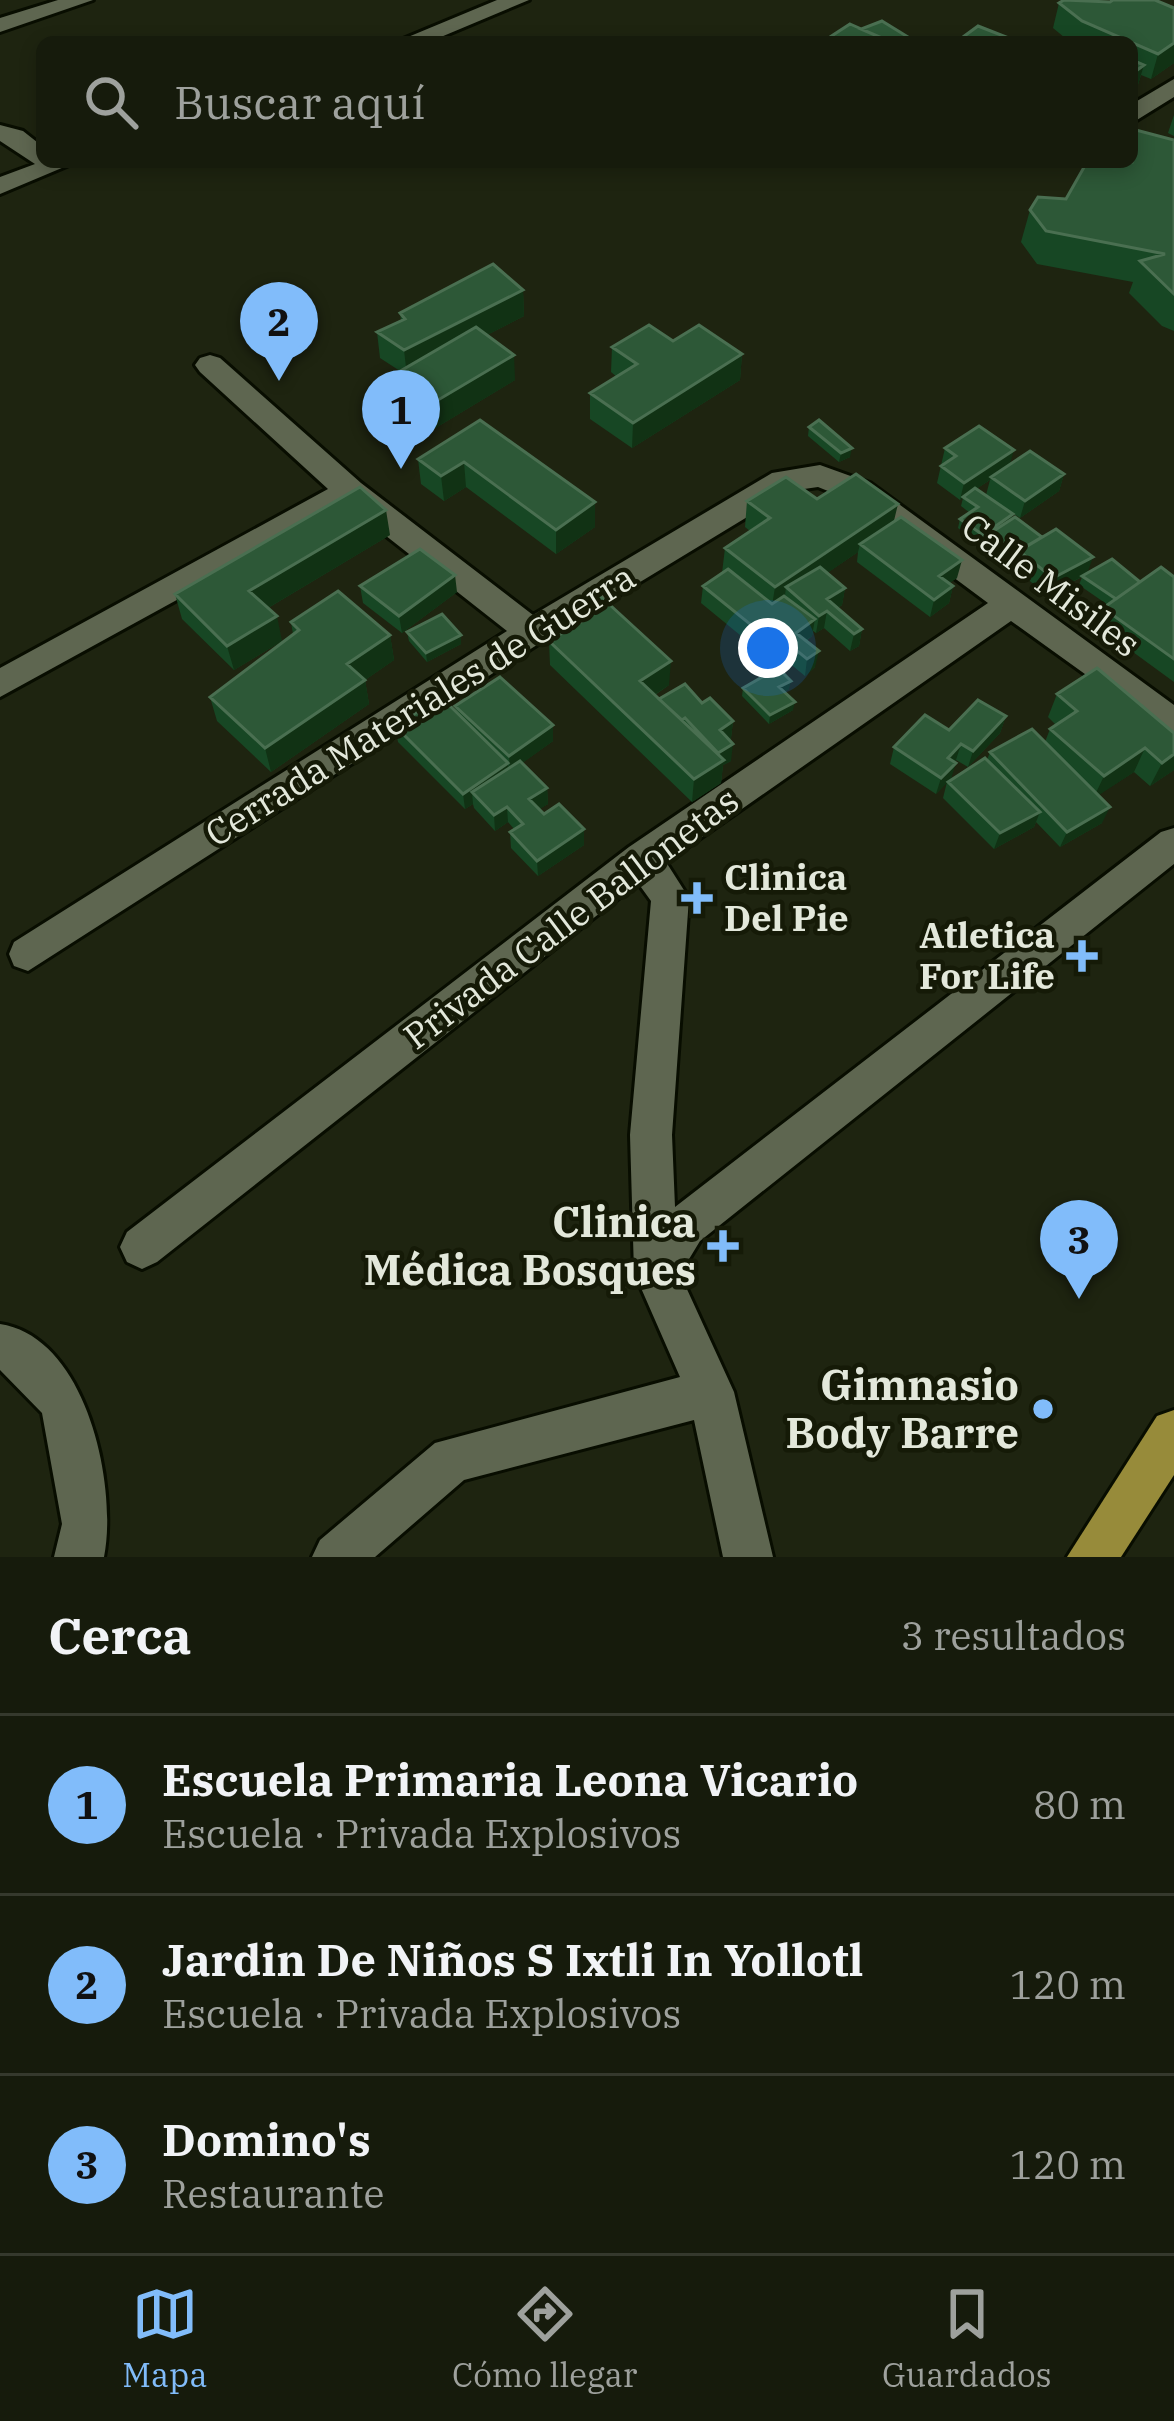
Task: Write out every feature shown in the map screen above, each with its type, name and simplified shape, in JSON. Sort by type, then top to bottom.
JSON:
[{"type":"main road","points":[[1092,1557],[1174,1433]]},
{"type":"street","points":[[0,25],[82,0]]},
{"type":"street","points":[[424,36],[518,0]]},
{"type":"street","points":[[1138,112],[1174,86]]},
{"type":"street","points":[[0,133],[14,136],[36,151]]},
{"type":"street","points":[[0,186],[38,168]]},
{"type":"street","points":[[210,365],[350,491],[531,632]]},
{"type":"street","name":"Calle Misiles","points":[[820,476],[859,490],[1174,724]]},
{"type":"street","name":"Cerrada Materiales de Guerra","points":[[28,954],[531,632],[782,481],[820,476]]},
{"type":"street","points":[[0,684],[350,491]]},
{"type":"street","name":"Privada Calle Ballonetas","points":[[142,1247],[642,858],[1010,605]]},
{"type":"street","points":[[656,1272],[686,1226],[1174,843]]},
{"type":"street","points":[[642,858],[670,898],[651,1135],[656,1272],[711,1392],[748,1557]]},
{"type":"street","points":[[0,1347],[13,1348],[63,1402],[86,1524],[79,1557]]},
{"type":"street","points":[[337,1557],[452,1460],[711,1392]]},
{"type":"building","points":[[1155,0],[1174,8],[1174,43],[1158,54],[1138,45],[1138,36],[1117,36],[1082,21],[1059,3]]},
{"type":"building","points":[[882,21],[906,36],[877,36],[861,29]]},
{"type":"building","points":[[850,24],[877,36],[832,36]]},
{"type":"building","points":[[978,26],[1004,36],[964,36]]},
{"type":"building","points":[[1138,131],[1174,140],[1174,294],[1140,261],[1165,254],[1046,231],[1030,210],[1038,197],[1066,199],[1084,168],[1138,168]]},
{"type":"building","points":[[493,264],[523,290],[404,350],[377,332],[405,319],[400,313]]},
{"type":"building","points":[[649,325],[673,341],[699,325],[742,354],[633,423],[590,393],[637,364],[612,347]]},
{"type":"building","points":[[476,327],[514,355],[411,416],[373,387]]},
{"type":"building","points":[[480,420],[595,502],[556,530],[464,462],[441,476],[418,459]]},
{"type":"building","points":[[819,420],[852,448],[841,453],[809,427]]},
{"type":"building","points":[[979,426],[1014,450],[964,483],[941,466],[956,456],[945,448]]},
{"type":"building","points":[[1030,451],[1064,474],[1025,501],[991,477]]},
{"type":"building","points":[[856,474],[898,504],[775,587],[725,548],[770,518],[747,501],[786,477],[817,499]]},
{"type":"building","points":[[360,487],[386,510],[249,591],[277,616],[227,646],[175,594]]},
{"type":"building","points":[[975,488],[1013,514],[983,535],[960,519],[978,507],[963,497]]},
{"type":"building","points":[[901,517],[962,560],[939,576],[953,586],[934,600],[860,544]]},
{"type":"building","points":[[1015,517],[1042,537],[1020,550],[986,536]]},
{"type":"building","points":[[1056,529],[1093,557],[1053,578],[1019,551]]},
{"type":"building","points":[[420,549],[455,575],[399,616],[360,586]]},
{"type":"building","points":[[1112,559],[1140,582],[1116,599],[1082,576]]},
{"type":"building","points":[[820,567],[845,588],[827,599],[862,629],[854,634],[827,611],[819,616],[786,587]]},
{"type":"building","points":[[1161,567],[1174,577],[1174,659],[1103,608]]},
{"type":"building","points":[[728,569],[772,604],[784,596],[815,619],[796,633],[819,651],[807,659],[779,636],[771,641],[703,586]]},
{"type":"building","points":[[338,591],[390,635],[347,664],[365,680],[265,748],[210,697],[299,630],[291,622]]},
{"type":"building","points":[[598,594],[671,661],[640,681],[724,760],[694,779],[549,641],[584,620],[572,610]]},
{"type":"building","points":[[442,614],[461,635],[426,653],[407,632]]},
{"type":"building","points":[[778,668],[791,681],[779,687],[795,702],[770,715],[743,688]]},
{"type":"building","points":[[1097,668],[1174,733],[1174,754],[1162,763],[1145,748],[1104,776],[1050,729],[1077,711],[1057,694]]},
{"type":"building","points":[[500,677],[553,725],[509,756],[455,706]]},
{"type":"building","points":[[685,684],[702,703],[710,698],[733,721],[720,730],[733,744],[718,753],[659,699]]},
{"type":"building","points":[[441,697],[508,763],[463,794],[395,726]]},
{"type":"building","points":[[978,700],[1006,716],[973,751],[961,744],[948,758],[956,763],[941,778],[894,747],[925,715],[949,730]]},
{"type":"building","points":[[1032,729],[1110,807],[1067,832],[990,752]]},
{"type":"building","points":[[985,758],[1040,812],[1000,833],[948,782]]},
{"type":"building","points":[[520,761],[547,788],[529,799],[544,814],[559,804],[584,829],[537,861],[510,832],[523,824],[507,807],[494,815],[472,792]]},
{"type":"place","name":"Jardin De Niños S Ixtli In Yollotl","points":[[279,381]]},
{"type":"place","name":"Escuela Primaria Leona Vicario","points":[[401,469]]},
{"type":"place","name":"Clinica Del Pie","points":[[697,898]]},
{"type":"place","name":"Atletica For Life","points":[[1082,956]]},
{"type":"place","name":"Clinica Médica Bosques","points":[[723,1246]]},
{"type":"place","name":"Domino's","points":[[1079,1299]]},
{"type":"place","name":"Gimnasio Body Barre","points":[[1043,1409]]}]
